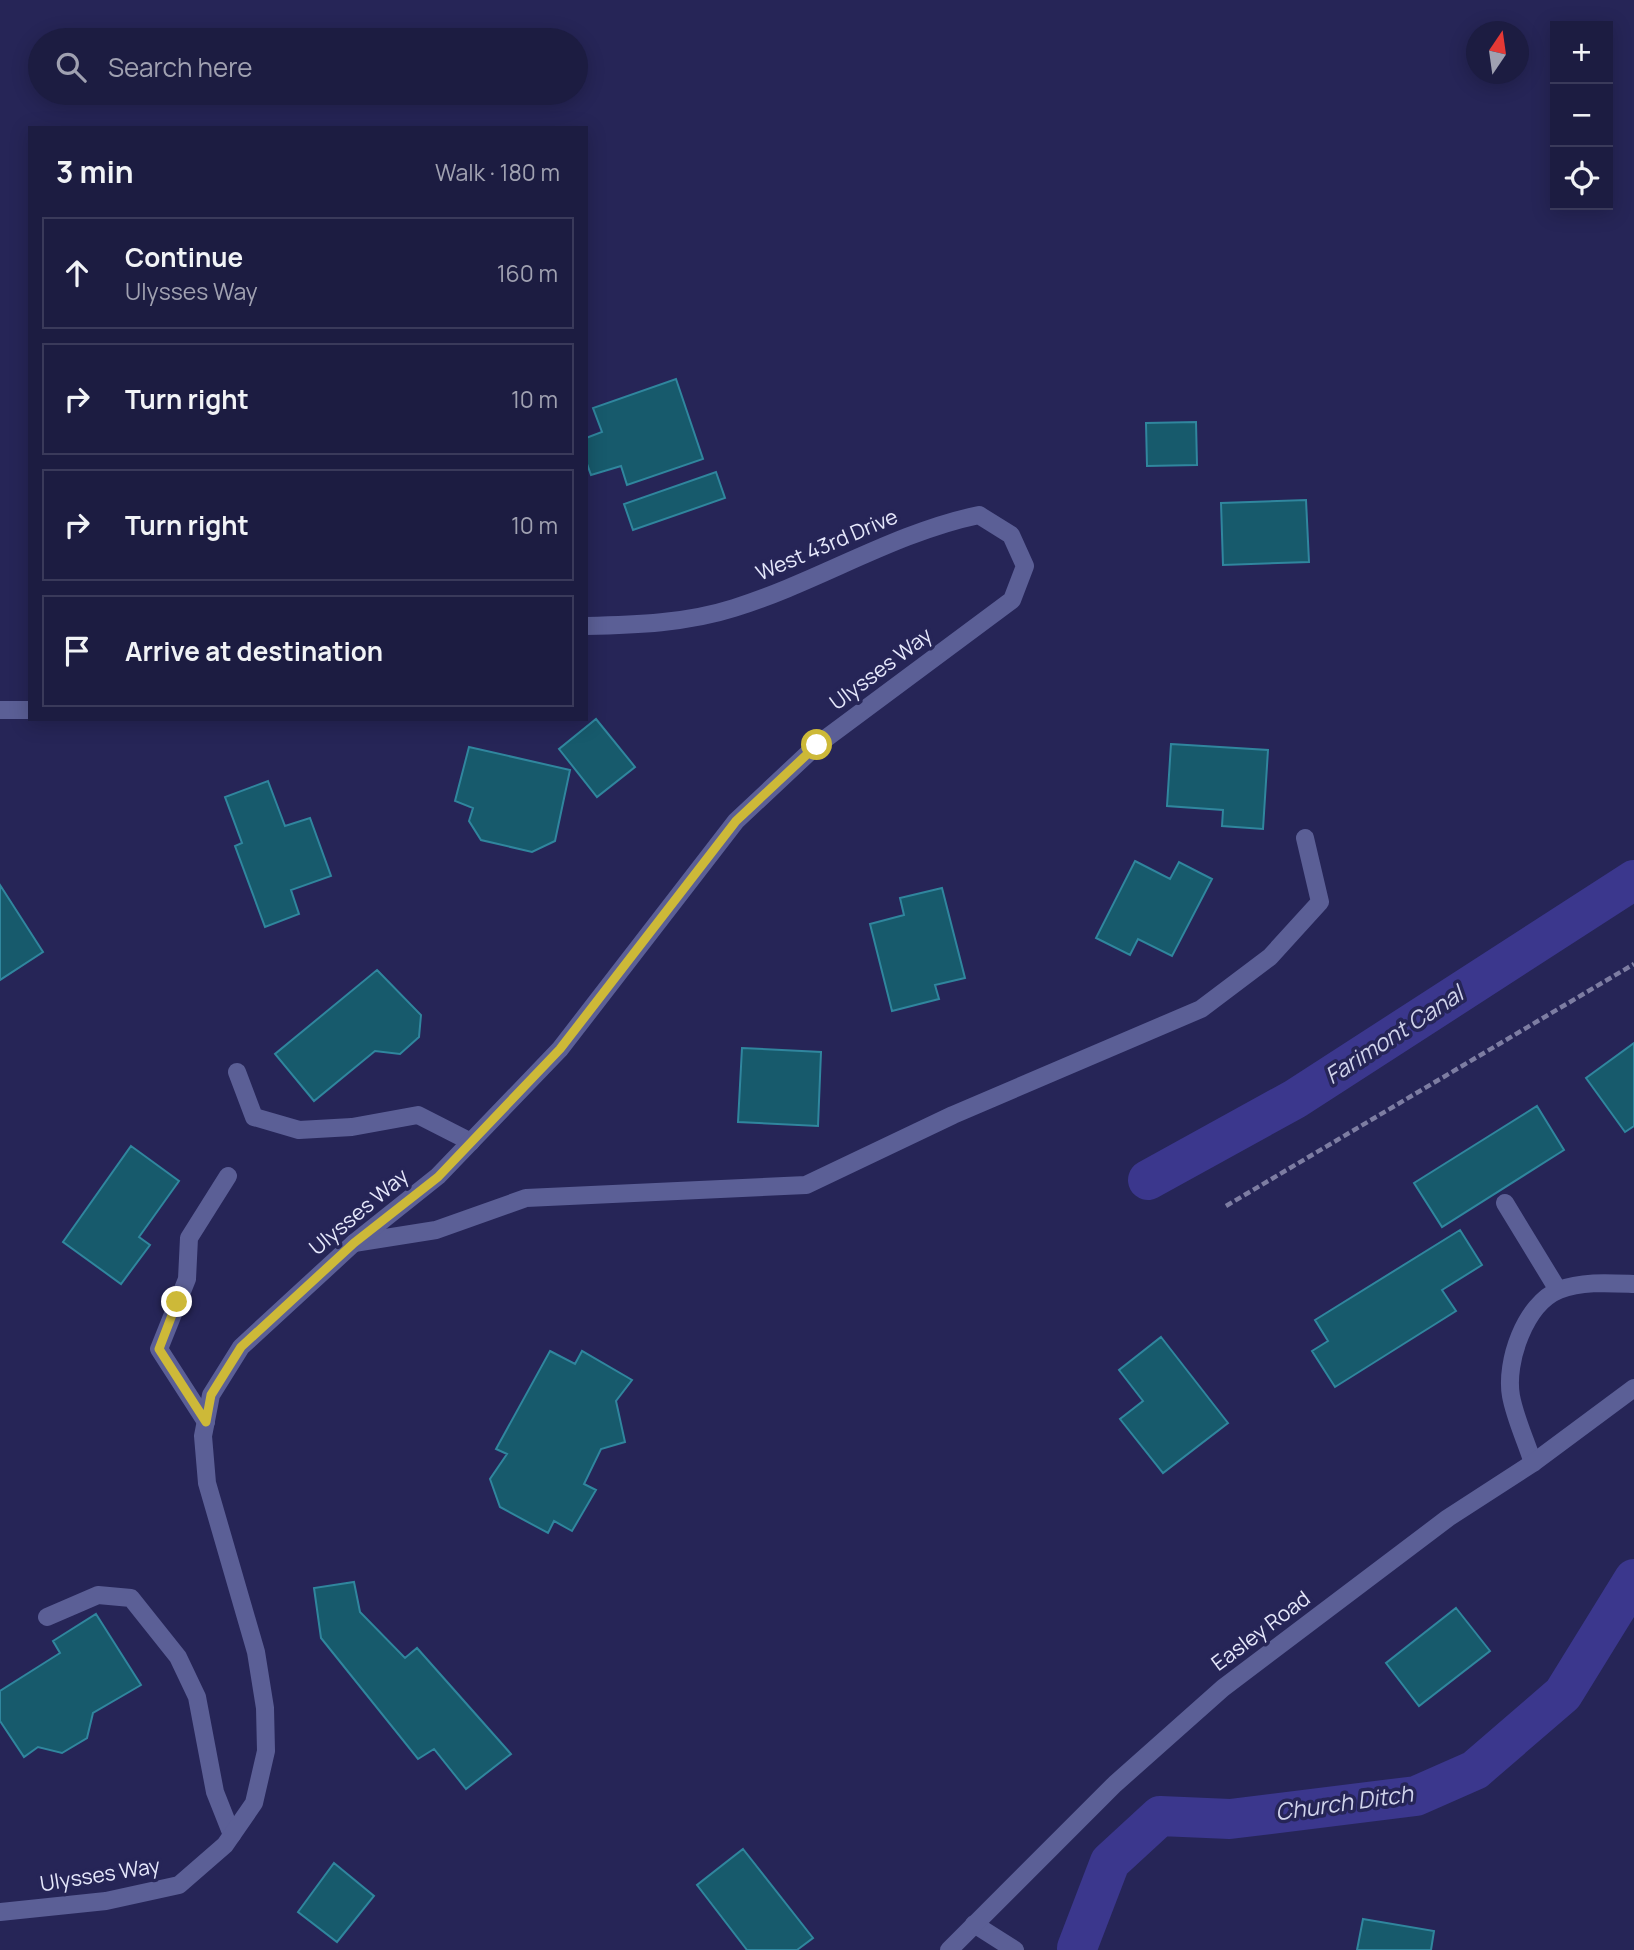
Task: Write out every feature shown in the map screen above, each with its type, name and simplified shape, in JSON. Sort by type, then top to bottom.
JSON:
[{"type":"street","name":"West 43rd Drive","points":[[588,626],[651,625],[734,608],[935,524],[979,515],[1011,535],[1025,566],[1012,600]]},
{"type":"street","name":"Ulysses Way","points":[[0,1912],[106,1901],[179,1885],[232,1835],[254,1803],[267,1751],[265,1708],[256,1652],[207,1483],[203,1436],[211,1395],[241,1347],[354,1243],[438,1177],[560,1049],[736,821],[817,745],[1012,600]]},
{"type":"street","points":[[0,710],[28,710]]},
{"type":"street","points":[[354,1243],[436,1230],[526,1198],[806,1185],[953,1115],[1201,1009],[1270,957],[1320,902],[1305,838]]},
{"type":"street","points":[[237,1072],[254,1117],[299,1130],[352,1127],[418,1115],[471,1142]]},
{"type":"street","points":[[206,1422],[159,1349],[187,1279],[189,1238],[228,1176]]},
{"type":"street","points":[[1505,1203],[1558,1290]]},
{"type":"street","points":[[1533,1463],[1511,1396],[1511,1364],[1527,1318],[1558,1290],[1600,1282],[1634,1284]]},
{"type":"street","name":"Easley Road","points":[[949,1950],[1115,1784],[1223,1688],[1448,1518],[1533,1463],[1634,1388]]},
{"type":"street","points":[[47,1617],[99,1595],[131,1598],[178,1657],[197,1697],[215,1792],[232,1835]]},
{"type":"street","points":[[974,1924],[1015,1950]]},
{"type":"path","points":[[1226,1206],[1634,964]]},
{"type":"building","points":[[676,379],[703,459],[627,485],[621,466],[591,475],[588,467],[588,437],[602,432],[593,408]]},
{"type":"building","points":[[1196,422],[1197,465],[1147,466],[1146,423]]},
{"type":"building","points":[[716,472],[725,498],[633,530],[624,504]]},
{"type":"building","points":[[1306,500],[1309,562],[1223,565],[1221,503]]},
{"type":"building","points":[[596,719],[635,767],[597,797],[559,749]]},
{"type":"building","points":[[1171,744],[1268,750],[1263,829],[1222,826],[1223,810],[1167,806]]},
{"type":"building","points":[[469,747],[570,770],[555,841],[532,852],[481,840],[469,821],[473,808],[455,801]]},
{"type":"building","points":[[268,781],[285,826],[310,818],[331,876],[291,890],[299,914],[265,927],[235,846],[242,843],[225,797]]},
{"type":"building","points":[[1135,861],[1170,879],[1179,862],[1212,879],[1172,956],[1138,939],[1130,955],[1096,938]]},
{"type":"building","points":[[0,885],[43,952],[0,980]]},
{"type":"building","points":[[942,888],[965,978],[935,985],[939,999],[892,1011],[870,924],[904,915],[900,898]]},
{"type":"building","points":[[377,970],[421,1015],[419,1037],[400,1054],[375,1051],[314,1101],[275,1054]]},
{"type":"building","points":[[1634,1043],[1634,1126],[1625,1132],[1586,1078]]},
{"type":"building","points":[[742,1048],[821,1052],[818,1126],[738,1122]]},
{"type":"building","points":[[1537,1106],[1564,1150],[1442,1227],[1414,1183]]},
{"type":"building","points":[[131,1146],[179,1181],[139,1237],[150,1245],[121,1284],[63,1242]]},
{"type":"building","points":[[1460,1230],[1482,1265],[1442,1290],[1456,1311],[1335,1387],[1312,1351],[1328,1341],[1315,1320]]},
{"type":"building","points":[[1161,1337],[1228,1423],[1163,1473],[1120,1419],[1143,1401],[1119,1370]]},
{"type":"building","points":[[550,1351],[575,1364],[582,1351],[632,1380],[616,1401],[625,1442],[601,1449],[584,1484],[596,1490],[572,1531],[554,1521],[548,1533],[500,1507],[490,1479],[507,1454],[496,1449]]},
{"type":"building","points":[[354,1582],[360,1612],[405,1658],[417,1648],[511,1754],[466,1789],[434,1749],[418,1759],[321,1638],[314,1588]]},
{"type":"building","points":[[1456,1608],[1490,1651],[1419,1706],[1386,1663]]},
{"type":"building","points":[[96,1614],[141,1685],[93,1713],[87,1738],[62,1753],[38,1747],[24,1757],[0,1721],[0,1691],[60,1653],[53,1641]]},
{"type":"building","points":[[743,1849],[813,1938],[797,1950],[747,1950],[697,1885]]},
{"type":"building","points":[[334,1863],[374,1896],[337,1942],[298,1912]]},
{"type":"building","points":[[1363,1919],[1434,1931],[1431,1950],[1357,1950]]},
{"type":"waterway","name":"Farimont Canal","points":[[1148,1180],[1295,1099],[1634,880]]},
{"type":"waterway","name":"Church Ditch","points":[[1077,1948],[1110,1862],[1160,1816],[1230,1819],[1416,1796],[1475,1770],[1563,1694],[1634,1579]]},
{"type":"route","points":[[177,1302],[159,1349],[206,1422],[211,1395],[241,1347],[354,1243],[438,1177],[560,1049],[736,821],[817,745]]}]
